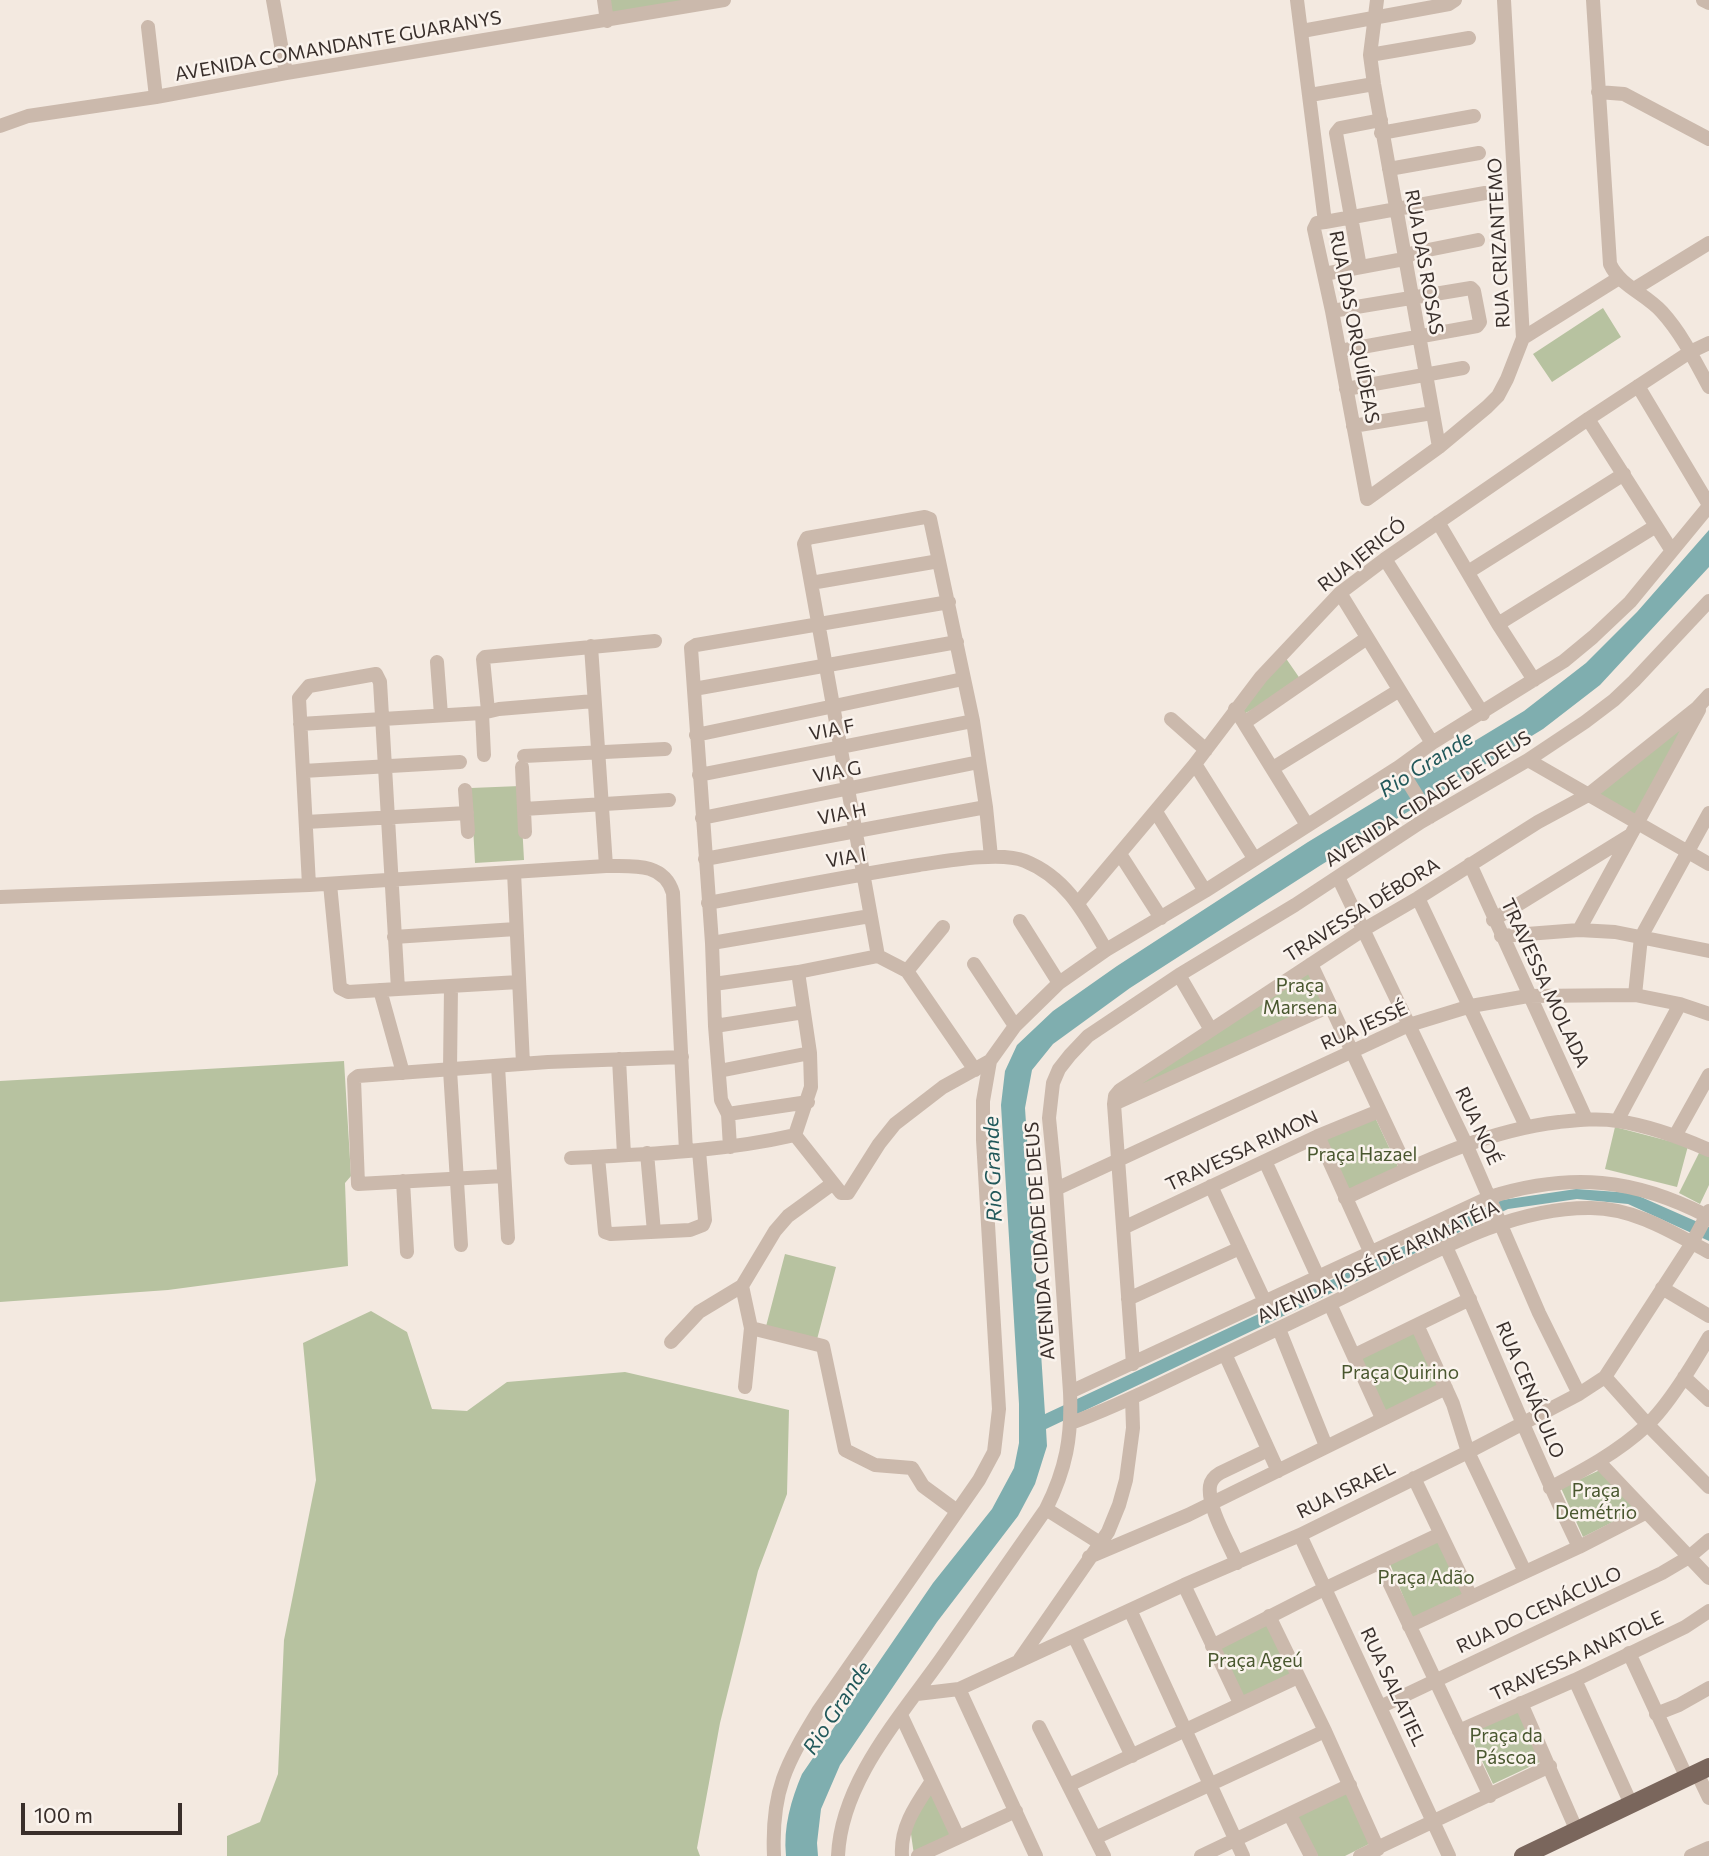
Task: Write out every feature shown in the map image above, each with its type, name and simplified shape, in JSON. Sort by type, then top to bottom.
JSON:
[{"type":"main road","points":[[1523,1856],[1698,1773]]},
{"type":"street","points":[[273,0],[286,73]]},
{"type":"street","points":[[604,0],[607,21]]},
{"type":"street","name":"AVENIDA COMANDANTE GUARANYS","points":[[0,127],[28,117],[724,0]]},
{"type":"street","name":"RUA DAS ORQUÍDEAS","points":[[1297,0],[1325,222],[1317,223],[1314,229],[1367,499]]},
{"type":"street","name":"RUA DAS ROSAS","points":[[1377,0],[1370,55],[1374,84],[1439,447]]},
{"type":"street","points":[[1302,30],[1433,3],[1449,4],[1455,0]]},
{"type":"street","name":"RUA CRIZANTEMO","points":[[1367,499],[1439,447],[1498,396],[1524,338],[1504,0]]},
{"type":"street","points":[[1593,0],[1608,257],[1619,278],[1662,312],[1690,352],[1709,387]]},
{"type":"street","points":[[148,27],[156,97]]},
{"type":"street","points":[[1370,55],[1469,38]]},
{"type":"street","points":[[1310,95],[1374,84]]},
{"type":"street","points":[[1598,92],[1624,94],[1709,139]]},
{"type":"street","points":[[1360,267],[1336,130],[1474,116]]},
{"type":"street","points":[[1388,169],[1479,153]]},
{"type":"street","points":[[1325,222],[1485,193]]},
{"type":"street","points":[[1324,274],[1405,259],[1413,253],[1478,240]]},
{"type":"street","points":[[1634,289],[1709,243]]},
{"type":"street","points":[[1524,338],[1619,278]]},
{"type":"street","points":[[1332,311],[1472,288],[1480,322],[1477,326],[1340,351]]},
{"type":"street","name":"RUA JERICÓ","points":[[1078,903],[1195,764],[1261,677],[1340,593],[1588,419],[1690,352],[1709,343]]},
{"type":"street","points":[[1346,389],[1463,368]]},
{"type":"street","points":[[794,1135],[832,1184],[845,1194],[895,1124],[943,1087],[990,1061],[1015,1026],[1059,984],[1106,950],[1205,891],[1307,825],[1403,773],[1432,743],[1483,714],[1564,661],[1593,637],[1630,602],[1709,506],[1638,386]]},
{"type":"street","points":[[1353,426],[1433,413]]},
{"type":"street","points":[[1588,419],[1672,551]]},
{"type":"street","points":[[1468,572],[1624,474]]},
{"type":"street","points":[[878,956],[825,667],[805,540],[927,517],[930,519],[973,722],[991,857]]},
{"type":"street","points":[[1438,522],[1534,680]]},
{"type":"street","points":[[1498,624],[1656,526]]},
{"type":"street","points":[[1385,559],[1483,714]]},
{"type":"street","points":[[811,583],[939,561]]},
{"type":"street","points":[[1340,593],[1432,743]]},
{"type":"street","name":"AVENIDA CIDADE DE DEUS","points":[[838,1856],[842,1822],[853,1791],[901,1715],[1046,1509],[1060,1480],[1066,1459],[1071,1420],[1070,1396],[1049,1118],[1053,1083],[1059,1069],[1088,1036],[1178,975],[1338,877],[1426,811],[1528,761],[1614,700],[1709,601]]},
{"type":"street","points":[[730,1147],[729,1114],[721,1100],[715,1026],[712,943],[691,648],[949,602]]},
{"type":"street","points":[[1244,723],[1367,638]]},
{"type":"street","points":[[484,755],[485,657],[655,641]]},
{"type":"street","points":[[694,689],[957,642]]},
{"type":"street","points":[[591,646],[606,866]]},
{"type":"street","points":[[437,662],[441,715]]},
{"type":"street","points":[[309,885],[299,698],[309,686],[376,674],[380,682],[398,989]]},
{"type":"street","points":[[696,735],[963,679]]},
{"type":"street","points":[[1273,768],[1398,691]]},
{"type":"street","name":"TRAVESSA DÉBORA","points":[[1114,1104],[1115,1096],[1129,1083],[1363,930],[1547,817],[1588,795],[1702,711],[1709,695]]},
{"type":"street","points":[[300,724],[485,712],[594,701]]},
{"type":"street","points":[[1235,709],[1307,825]]},
{"type":"street","points":[[1579,930],[1702,711]]},
{"type":"street","points":[[1171,719],[1206,750]]},
{"type":"street","name":"VIA F","points":[[699,775],[973,722]]},
{"type":"street","points":[[525,832],[523,762],[597,753],[666,749]]},
{"type":"street","points":[[1528,761],[1588,795],[1634,830],[1686,851],[1709,864]]},
{"type":"street","points":[[303,771],[460,762]]},
{"type":"street","name":"VIA G","points":[[702,818],[979,762]]},
{"type":"street","points":[[1195,764],[1254,858]]},
{"type":"street","points":[[1403,773],[1426,811]]},
{"type":"street","points":[[465,790],[468,832]]},
{"type":"street","points":[[524,809],[669,800]]},
{"type":"street","name":"VIA H","points":[[705,859],[986,807]]},
{"type":"street","points":[[1156,812],[1205,891]]},
{"type":"street","points":[[306,822],[467,813]]},
{"type":"street","points":[[1635,995],[1641,937],[1709,813]]},
{"type":"street","points":[[1493,920],[1634,830]]},
{"type":"street","points":[[1119,853],[1161,918]]},
{"type":"street","name":"VIA I","points":[[708,903],[943,861],[1017,858],[1035,865],[1065,886],[1106,950]]},
{"type":"street","name":"TRAVESSA MOLADA","points":[[1470,864],[1493,920],[1586,1119]]},
{"type":"street","points":[[0,897],[330,884],[606,866],[649,867],[664,876],[673,893],[682,1057],[692,1151],[705,1220],[703,1225],[690,1230],[611,1234],[603,1229],[598,1157]]},
{"type":"street","points":[[514,872],[523,1064]]},
{"type":"street","name":"RUA NOÉ","points":[[1338,877],[1466,1144],[1539,1312],[1579,1394]]},
{"type":"street","points":[[330,884],[340,988],[348,992],[519,982]]},
{"type":"street","points":[[1418,898],[1526,1126]]},
{"type":"street","points":[[712,943],[870,916]]},
{"type":"street","points":[[1020,921],[1059,984]]},
{"type":"street","points":[[907,971],[943,927]]},
{"type":"street","points":[[394,937],[516,929]]},
{"type":"street","points":[[1501,936],[1579,930],[1615,932],[1708,947]]},
{"type":"street","points":[[714,984],[798,972],[878,956],[907,971],[975,1070]]},
{"type":"street","points":[[974,964],[1015,1026]]},
{"type":"street","points":[[1311,964],[1406,1169]]},
{"type":"street","points":[[794,1135],[811,1087],[810,1053],[798,972]]},
{"type":"street","points":[[1178,975],[1211,1030]]},
{"type":"street","points":[[451,987],[450,1070],[461,1245]]},
{"type":"street","points":[[380,990],[403,1073]]},
{"type":"street","name":"RUA JESSÉ","points":[[1056,1189],[1409,1025],[1471,1006],[1528,996],[1635,995],[1679,1004],[1709,1014]]},
{"type":"street","points":[[1618,1121],[1679,1004]]},
{"type":"street","points":[[1133,1364],[1114,1104],[1330,1006]]},
{"type":"street","points":[[715,1026],[804,1012]]},
{"type":"street","points":[[719,1071],[810,1053]]},
{"type":"street","points":[[504,1176],[358,1184],[353,1082],[358,1076],[523,1064],[682,1057]]},
{"type":"street","points":[[619,1059],[624,1155]]},
{"type":"street","points":[[774,1856],[773,1828],[777,1799],[782,1778],[796,1747],[979,1480],[994,1452],[999,1409],[983,1140],[983,1101],[990,1061]]},
{"type":"street","points":[[498,1066],[508,1238]]},
{"type":"street","points":[[1675,1136],[1709,1075]]},
{"type":"street","points":[[729,1114],[807,1102]]},
{"type":"street","name":"TRAVESSA RIMON","points":[[1123,1228],[1318,1136],[1379,1111]]},
{"type":"street","points":[[1345,1198],[1466,1144],[1526,1126],[1586,1119],[1618,1121],[1675,1136],[1709,1150]]},
{"type":"street","points":[[571,1158],[692,1151],[794,1135]]},
{"type":"street","points":[[1318,1136],[1370,1251]]},
{"type":"street","points":[[647,1153],[654,1232]]},
{"type":"street","points":[[1265,1161],[1318,1277]]},
{"type":"street","points":[[402,1181],[407,1252]]},
{"type":"street","name":"AVENIDA JOSÉ DE ARIMATÉIA","points":[[1070,1396],[1370,1251],[1491,1198],[1550,1183],[1598,1182],[1634,1186],[1707,1216]]},
{"type":"street","points":[[671,1342],[699,1312],[742,1286],[775,1231],[788,1216],[832,1184]]},
{"type":"street","points":[[1211,1186],[1265,1302]]},
{"type":"street","name":"AVENIDA JOSÉ DE ARIMATÉIA","points":[[1071,1420],[1132,1398],[1501,1222],[1539,1214],[1603,1209],[1636,1215],[1693,1241],[1709,1252]]},
{"type":"street","name":"RUA ISRAEL","points":[[917,1694],[959,1689],[1184,1585],[1300,1535],[1579,1394],[1605,1377],[1707,1216]]},
{"type":"street","name":"RUA CENÁCULO","points":[[1446,1247],[1525,1423],[1550,1488],[1579,1547]]},
{"type":"street","points":[[1128,1299],[1240,1248]]},
{"type":"street","points":[[742,1286],[751,1328],[745,1387]]},
{"type":"street","points":[[1662,1288],[1709,1316]]},
{"type":"street","points":[[1355,1355],[1470,1299]]},
{"type":"street","points":[[1330,1304],[1382,1418]]},
{"type":"street","points":[[1417,1325],[1453,1404],[1468,1452],[1525,1572]]},
{"type":"street","points":[[751,1328],[823,1346],[845,1450],[876,1465],[912,1468],[923,1486],[957,1511]]},
{"type":"street","points":[[1279,1329],[1326,1446]]},
{"type":"street","points":[[1550,1488],[1599,1462],[1648,1425],[1684,1377],[1709,1337]]},
{"type":"street","points":[[1225,1354],[1278,1471]]},
{"type":"street","points":[[1605,1377],[1709,1487]]},
{"type":"street","points":[[1684,1377],[1709,1400]]},
{"type":"street","points":[[1089,1558],[1212,1503],[1446,1388]]},
{"type":"street","points":[[1019,1661],[1100,1543],[1115,1514],[1126,1480],[1133,1428],[1132,1398]]},
{"type":"street","points":[[1237,1563],[1212,1503],[1210,1485],[1213,1478],[1268,1450]]},
{"type":"street","points":[[1599,1462],[1709,1578]]},
{"type":"street","points":[[1414,1478],[1471,1597]]},
{"type":"street","points":[[1046,1509],[1100,1543]]},
{"type":"street","points":[[1409,1626],[1579,1547],[1645,1513]]},
{"type":"street","points":[[1212,1646],[1440,1534]]},
{"type":"street","name":"RUA SALATIEL","points":[[1300,1535],[1449,1856]]},
{"type":"street","name":"RUA DO CENÁCULO","points":[[1380,1707],[1662,1573],[1689,1557],[1709,1540]]},
{"type":"street","points":[[1380,1563],[1490,1796]]},
{"type":"street","points":[[1184,1585],[1240,1703]]},
{"type":"street","points":[[1130,1611],[1243,1856]]},
{"type":"street","name":"TRAVESSA ANATOLE","points":[[1459,1731],[1574,1680],[1685,1626],[1709,1611]]},
{"type":"street","points":[[1269,1616],[1378,1849]]},
{"type":"street","points":[[1073,1636],[1132,1756]]},
{"type":"street","points":[[1629,1653],[1656,1714],[1698,1773],[1709,1798]]},
{"type":"street","points":[[1069,1785],[1298,1677]]},
{"type":"street","points":[[1574,1680],[1631,1804]]},
{"type":"street","points":[[1656,1714],[1709,1688]]},
{"type":"street","points":[[959,1689],[1036,1856]]},
{"type":"street","points":[[1521,1703],[1576,1829]]},
{"type":"street","points":[[901,1715],[958,1838]]},
{"type":"street","points":[[1039,1727],[1104,1856]]},
{"type":"street","points":[[1095,1838],[1325,1731]]},
{"type":"street","points":[[1360,1856],[1550,1766]]},
{"type":"street","points":[[902,1856],[908,1819],[932,1782]]},
{"type":"street","points":[[1201,1856],[1350,1785]]},
{"type":"street","points":[[918,1856],[1016,1811]]},
{"type":"street","points":[[1290,1815],[1311,1856]]},
{"type":"green space","points":[[605,0],[709,0],[608,20]]},
{"type":"green space","points":[[1603,308],[1621,337],[1552,382],[1533,354]]},
{"type":"green space","points":[[1285,657],[1303,683],[1240,716],[1261,686]]},
{"type":"green space","points":[[1685,723],[1636,815],[1594,792]]},
{"type":"green space","points":[[520,786],[524,860],[475,863],[471,788]]},
{"type":"green space","name":"Praça Marsena","points":[[1309,968],[1326,1006],[1112,1109],[1129,1086]]},
{"type":"green space","points":[[344,1061],[351,1176],[345,1183],[348,1266],[168,1290],[0,1302],[0,1081]]},
{"type":"green space","name":"Praça Hazael","points":[[1374,1115],[1401,1173],[1351,1195],[1323,1139]]},
{"type":"green space","points":[[1615,1127],[1688,1146],[1677,1187],[1605,1169]]},
{"type":"green space","points":[[1700,1151],[1709,1156],[1709,1185],[1700,1204],[1679,1193]]},
{"type":"green space","points":[[785,1254],[836,1267],[815,1347],[764,1334]]},
{"type":"green space","points":[[371,1311],[407,1332],[432,1409],[467,1411],[507,1382],[625,1372],[789,1410],[787,1494],[758,1571],[720,1723],[697,1848],[700,1856],[227,1856],[227,1836],[260,1822],[278,1774],[284,1640],[316,1480],[303,1343]]},
{"type":"green space","name":"Praça Quirino","points":[[1417,1330],[1443,1387],[1382,1416],[1358,1360]]},
{"type":"green space","name":"Praça Demétrio","points":[[1600,1470],[1637,1510],[1583,1537],[1561,1488]]},
{"type":"green space","name":"Praça Adão","points":[[1439,1541],[1465,1593],[1412,1618],[1390,1564]]},
{"type":"green space","name":"Praça Ageú","points":[[1269,1623],[1293,1675],[1241,1698],[1218,1648]]},
{"type":"green space","name":"Praça da Páscoa","points":[[1520,1708],[1542,1761],[1493,1784],[1468,1731]]},
{"type":"green space","points":[[1347,1789],[1373,1842],[1345,1856],[1318,1856],[1295,1815]]},
{"type":"green space","points":[[933,1790],[954,1834],[914,1855],[909,1820]]},
{"type":"water","points":[[1709,530],[1709,567],[1600,685],[1543,729],[1321,865],[1130,988],[1053,1044],[1032,1070],[1025,1108],[1045,1414],[1502,1200],[1576,1189],[1632,1193],[1709,1227],[1709,1241],[1628,1204],[1577,1199],[1508,1209],[1046,1429],[1047,1446],[1035,1484],[1018,1516],[937,1622],[840,1765],[821,1809],[818,1856],[786,1856],[789,1814],[802,1774],[933,1583],[992,1509],[1014,1468],[1019,1443],[1019,1404],[1001,1105],[1005,1071],[1017,1045],[1053,1011],[1117,966],[1308,842],[1524,711],[1586,663],[1637,612]]},
{"type":"water label","name":"Rio Grande","points":[[1426,764]]},
{"type":"water label","name":"Rio Grande","points":[[993,1169]]},
{"type":"water label","name":"Rio Grande","points":[[837,1708]]}]
